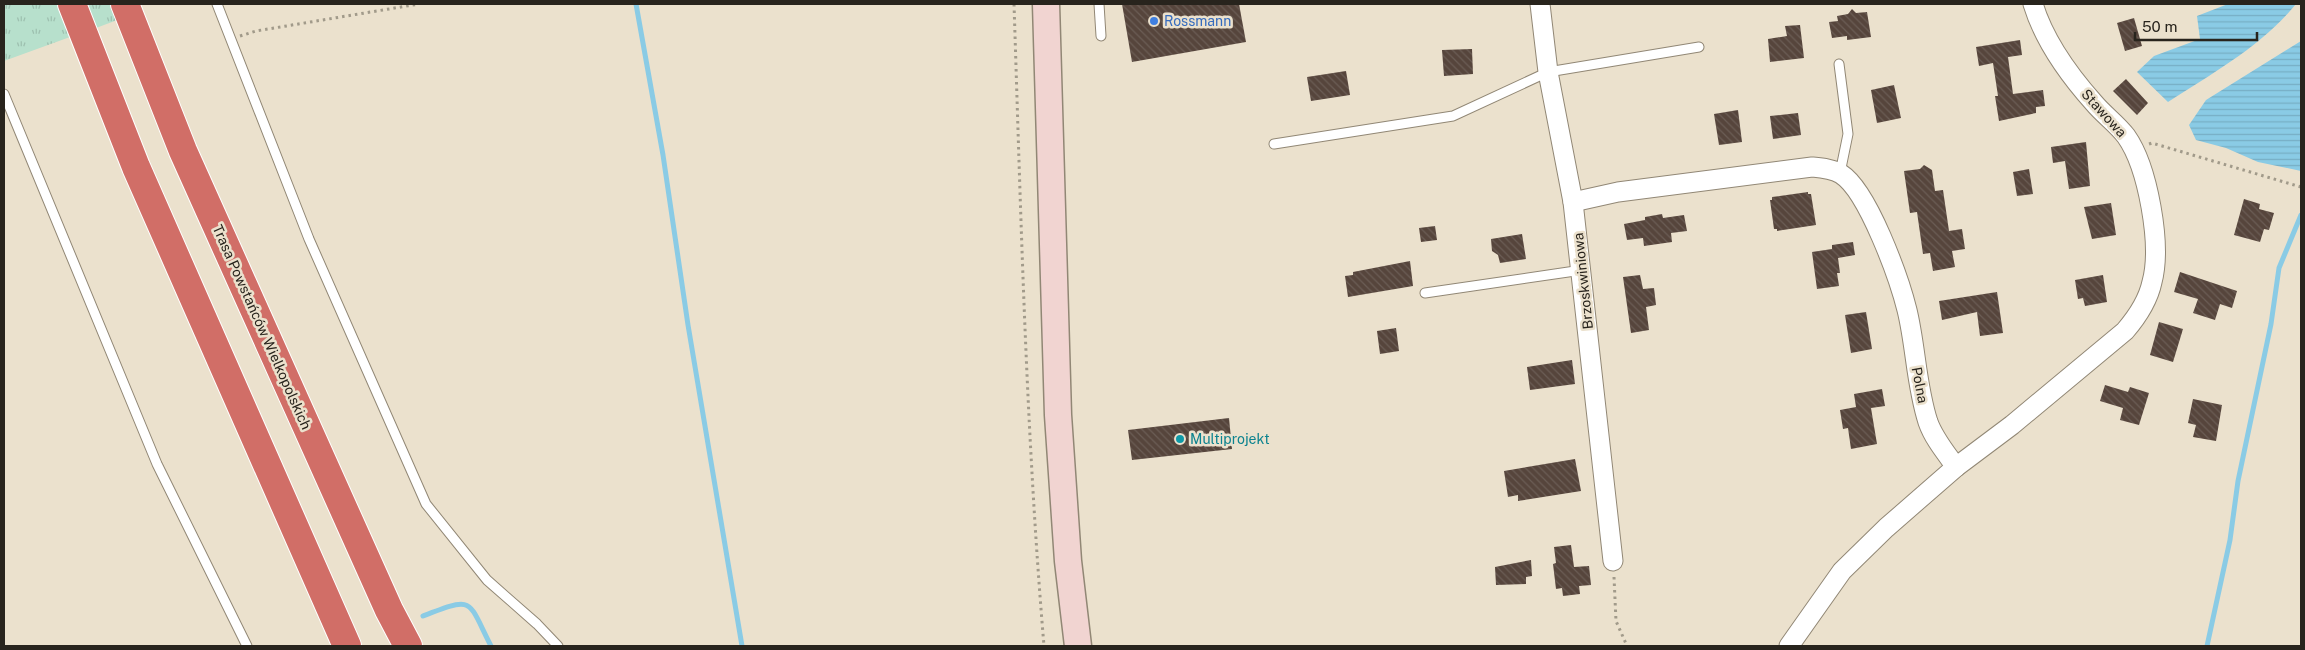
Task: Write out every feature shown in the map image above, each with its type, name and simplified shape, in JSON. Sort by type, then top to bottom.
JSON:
[{"type":"highway","points":[[72,4],[136,167],[347,646]]},
{"type":"highway","name":"Trasa Powstańców Wielkopolskich","points":[[125,4],[183,151],[389,610],[408,646]]},
{"type":"main road","points":[[1046,4],[1058,415],[1068,569],[1078,646]]},
{"type":"street","name":"Brzoskwiniowa","points":[[1540,4],[1548,72],[1573,202],[1582,270],[1612,561]]},
{"type":"street","name":"Stawowa","points":[[2033,4],[2054,48],[2072,77],[2094,104],[2125,134],[2135,150]]},
{"type":"street","points":[[1788,646],[1842,571],[1886,528],[1956,467],[2012,425],[2125,332],[2138,316],[2152,283],[2156,265],[2156,248],[2148,191],[2135,150]]},
{"type":"street","points":[[1573,202],[1618,192],[1812,167],[1840,173]]},
{"type":"street","name":"Polna","points":[[1840,173],[1858,190],[1895,272],[1907,310],[1920,391],[1929,424],[1942,448],[1956,467]]},
{"type":"lane","points":[[217,4],[309,239],[426,504],[487,580],[538,624],[558,646]]},
{"type":"lane","points":[[1099,4],[1101,36]]},
{"type":"lane","points":[[1274,144],[1453,116],[1548,72],[1699,47]]},
{"type":"lane","points":[[1839,64],[1848,134],[1840,173]]},
{"type":"lane","points":[[4,94],[157,464],[247,646]]},
{"type":"lane","points":[[1425,293],[1582,270]]},
{"type":"path","points":[[232,39],[256,31],[419,4]]},
{"type":"path","points":[[1014,4],[1025,359],[1032,488],[1044,646]]},
{"type":"path","name":"Stawowa","points":[[2135,150],[2152,143],[2301,187]]},
{"type":"path","points":[[1612,561],[1616,621],[1627,646]]},
{"type":"green space","points":[[4,4],[57,4],[70,37],[4,61]]},
{"type":"green space","points":[[87,4],[114,4],[120,19],[96,28]]},
{"type":"water","points":[[2228,4],[2296,4],[2283,19],[2252,46],[2168,102],[2137,72],[2154,56],[2200,39],[2197,16]]},
{"type":"water","points":[[2301,41],[2301,171],[2258,162],[2226,148],[2196,140],[2189,125],[2206,100]]},
{"type":"building","points":[[1122,4],[1239,4],[1246,42],[1132,62]]},
{"type":"building","points":[[1852,9],[1856,13],[1867,12],[1871,37],[1847,40],[1847,36],[1832,38],[1829,22],[1838,21],[1837,16],[1848,14]]},
{"type":"building","points":[[2134,18],[2142,46],[2125,51],[2117,23]]},
{"type":"building","points":[[1800,25],[1804,58],[1770,62],[1768,39],[1787,36],[1785,26]]},
{"type":"building","points":[[2020,40],[2022,55],[2008,57],[2013,94],[2043,90],[2045,106],[2036,107],[2036,113],[1999,121],[1995,96],[1998,96],[1993,63],[1979,66],[1976,47]]},
{"type":"building","points":[[1472,49],[1473,74],[1444,76],[1442,50]]},
{"type":"building","points":[[1346,71],[1350,95],[1311,101],[1307,77]]},
{"type":"building","points":[[2126,79],[2148,103],[2137,115],[2113,91]]},
{"type":"building","points":[[1894,85],[1901,118],[1877,123],[1871,90]]},
{"type":"building","points":[[1738,110],[1742,142],[1719,145],[1714,114]]},
{"type":"building","points":[[1798,113],[1801,135],[1773,139],[1770,116]]},
{"type":"building","points":[[2086,142],[2090,186],[2069,189],[2065,161],[2053,163],[2051,147]]},
{"type":"building","points":[[1924,165],[1932,170],[1935,191],[1943,190],[1949,231],[1962,229],[1965,249],[1952,251],[1955,267],[1933,271],[1930,253],[1923,254],[1917,212],[1910,213],[1904,171],[1920,169]]},
{"type":"building","points":[[2029,169],[2033,194],[2017,196],[2013,172]]},
{"type":"building","points":[[1808,192],[1808,194],[1811,194],[1816,225],[1777,231],[1777,229],[1774,229],[1770,200],[1772,200],[1772,197]]},
{"type":"building","points":[[2244,199],[2260,204],[2259,209],[2274,213],[2269,230],[2264,229],[2260,242],[2234,235]]},
{"type":"building","points":[[2111,203],[2116,235],[2092,239],[2084,207]]},
{"type":"building","points":[[1662,214],[1663,218],[1684,215],[1687,231],[1671,233],[1672,242],[1644,246],[1643,238],[1627,240],[1624,224]]},
{"type":"building","points":[[1435,226],[1437,240],[1421,242],[1419,228]]},
{"type":"building","points":[[1522,234],[1526,259],[1500,263],[1498,255],[1492,251],[1491,239]]},
{"type":"building","points":[[1853,242],[1855,255],[1838,258],[1840,273],[1837,273],[1839,286],[1817,289],[1812,252],[1832,249],[1832,245]]},
{"type":"building","points":[[1410,261],[1413,286],[1348,297],[1345,276],[1353,275],[1353,272]]},
{"type":"building","points":[[2180,272],[2237,291],[2232,308],[2220,304],[2215,320],[2193,313],[2198,299],[2174,292]]},
{"type":"building","points":[[1640,275],[1643,289],[1654,288],[1656,305],[1646,307],[1649,330],[1631,333],[1623,277]]},
{"type":"building","points":[[2103,275],[2107,302],[2085,306],[2083,298],[2078,299],[2075,280]]},
{"type":"building","points":[[1997,292],[2003,333],[1980,336],[1977,312],[1942,320],[1939,301]]},
{"type":"building","points":[[1866,312],[1872,349],[1851,353],[1845,315]]},
{"type":"building","points":[[2159,322],[2183,329],[2173,362],[2150,355]]},
{"type":"building","points":[[1396,328],[1399,351],[1380,354],[1377,331]]},
{"type":"building","points":[[1572,360],[1575,384],[1530,390],[1527,367]]},
{"type":"building","points":[[2105,385],[2128,392],[2130,387],[2149,393],[2139,425],[2120,420],[2123,408],[2100,401]]},
{"type":"building","points":[[1882,389],[1885,406],[1871,408],[1877,444],[1851,449],[1848,428],[1843,429],[1840,410],[1856,407],[1854,394]]},
{"type":"building","points":[[2193,399],[2222,405],[2216,441],[2193,437],[2196,425],[2188,423]]},
{"type":"building","name":"Multiprojekt","points":[[1229,418],[1232,449],[1132,460],[1128,430]]},
{"type":"building","points":[[1575,459],[1581,491],[1518,501],[1518,495],[1508,497],[1504,471]]},
{"type":"building","points":[[1571,545],[1574,567],[1589,566],[1591,585],[1579,586],[1580,594],[1563,596],[1562,588],[1556,589],[1553,564],[1556,563],[1554,547]]},
{"type":"building","points":[[1531,560],[1532,576],[1526,577],[1526,584],[1496,585],[1495,567]]},
{"type":"waterway","points":[[636,4],[663,155],[688,325],[742,646]]},
{"type":"waterway","points":[[2207,646],[2230,540],[2238,481],[2271,324],[2279,268],[2301,215]]},
{"type":"waterway","points":[[423,616],[452,606],[461,604],[468,606],[478,619],[491,646]]},
{"type":"place","name":"Rossmann","points":[[1154,21]]},
{"type":"place","name":"Multiprojekt","points":[[1180,439]]}]
